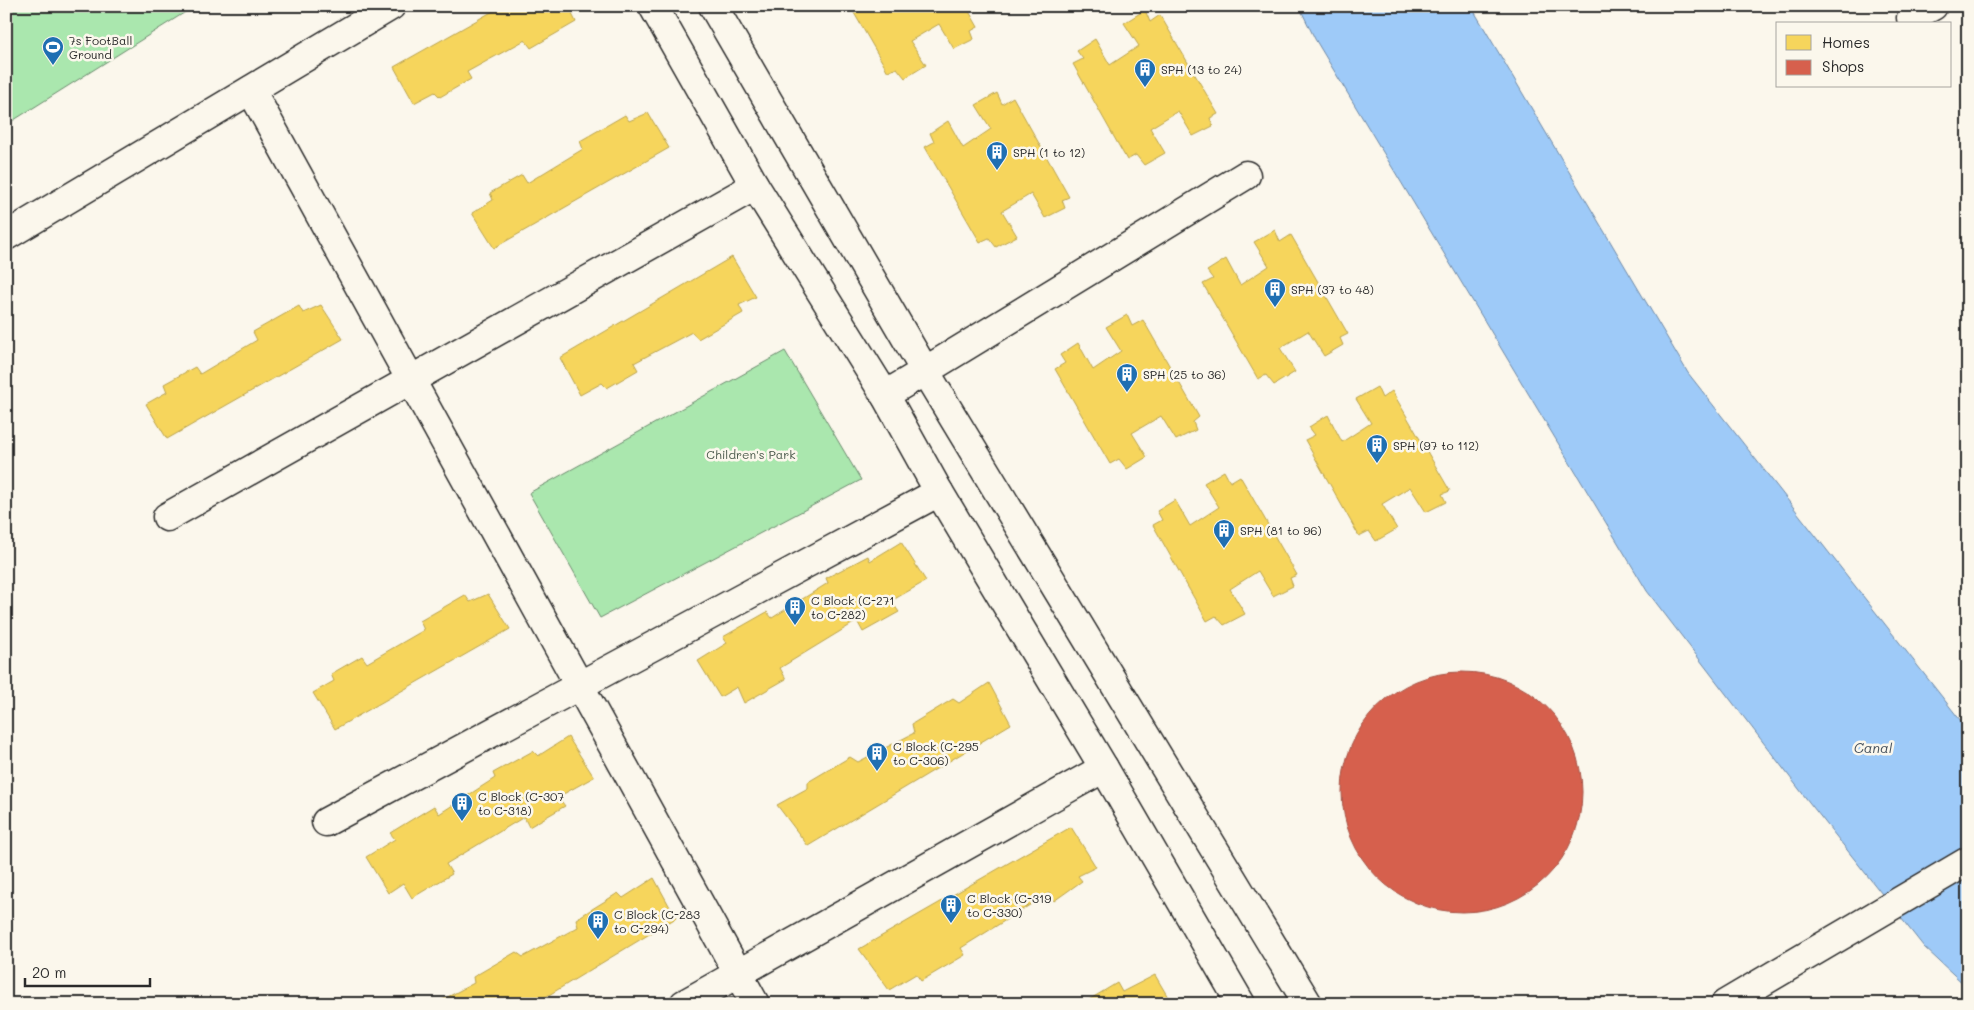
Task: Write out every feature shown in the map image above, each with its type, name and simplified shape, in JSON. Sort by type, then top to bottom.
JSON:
[{"type":"street","points":[[6,236],[391,6]]},
{"type":"street","points":[[654,6],[755,186],[885,395],[939,492],[1104,768],[1241,1004]]},
{"type":"street","points":[[716,7],[925,371],[1308,1004]]},
{"type":"street","points":[[250,90],[755,1004]]},
{"type":"street","points":[[885,395],[1246,175]]},
{"type":"street","points":[[167,517],[755,186]]},
{"type":"street","points":[[326,822],[939,492]]},
{"type":"street","points":[[684,1004],[1104,768]]},
{"type":"street","points":[[1725,1004],[1968,861]]},
{"type":"green space","name":"7s FootBall Ground","points":[[6,6],[195,6],[6,125]]},
{"type":"green space","name":"Children's Park","points":[[785,351],[861,480],[600,618],[529,493]]},
{"type":"water","name":"Canal","points":[[1299,6],[1471,6],[1688,373],[1968,730],[1968,988],[1924,947],[1809,802],[1647,591],[1315,39]]},
{"type":"building: Homes","points":[[502,6],[588,6],[572,14],[576,22],[531,48],[525,40],[467,72],[471,79],[440,97],[435,92],[414,103],[394,67]]},
{"type":"building: Homes","points":[[850,6],[966,6],[978,27],[971,31],[974,39],[954,49],[939,24],[910,41],[926,65],[905,78],[897,68],[888,72]]},
{"type":"building: Homes","name":"SPH (13 to 24)","points":[[1145,10],[1150,22],[1160,15],[1218,114],[1210,118],[1213,126],[1193,136],[1178,111],[1150,128],[1165,153],[1144,165],[1136,155],[1127,160],[1073,64],[1083,59],[1077,51],[1095,39],[1110,65],[1139,46],[1124,23]]},
{"type":"building: Homes","name":"SPH (1 to 12)","points":[[997,93],[1002,104],[1013,97],[1069,197],[1062,200],[1065,208],[1045,218],[1031,194],[1002,211],[1017,236],[996,247],[989,238],[980,242],[925,147],[934,142],[930,133],[948,121],[963,148],[991,129],[976,105]]},
{"type":"building: Homes","points":[[648,113],[669,148],[494,248],[472,213],[493,200],[490,193],[522,175],[527,183],[583,149],[580,141],[625,115],[629,121]]},
{"type":"building: Homes","name":"SPH (37 to 48)","points":[[1275,230],[1280,242],[1291,235],[1348,334],[1340,338],[1343,345],[1324,356],[1308,331],[1280,348],[1295,372],[1274,385],[1266,375],[1258,379],[1203,284],[1213,279],[1207,271],[1226,259],[1240,285],[1269,266],[1254,242]]},
{"type":"building: Homes","points":[[732,257],[756,297],[739,305],[743,313],[698,339],[692,332],[634,363],[638,370],[607,388],[602,383],[580,395],[560,358]]},
{"type":"building: Homes","points":[[321,305],[343,339],[167,439],[146,404],[167,392],[164,384],[195,367],[200,374],[257,340],[253,332],[299,306],[303,313]]},
{"type":"building: Homes","name":"SPH (25 to 36)","points":[[1127,315],[1132,326],[1143,320],[1199,417],[1193,422],[1196,430],[1176,440],[1161,416],[1132,433],[1147,457],[1127,469],[1119,459],[1110,464],[1055,369],[1065,363],[1060,355],[1078,343],[1093,370],[1121,351],[1106,327]]},
{"type":"building: Homes","name":"SPH (97 to 112)","points":[[1377,387],[1382,398],[1392,391],[1450,491],[1442,494],[1446,502],[1426,512],[1410,487],[1382,504],[1397,529],[1376,541],[1369,531],[1359,536],[1305,440],[1315,435],[1309,427],[1328,415],[1342,442],[1371,423],[1356,399]]},
{"type":"building: Homes","name":"SPH (81 to 96)","points":[[1224,471],[1230,482],[1240,476],[1297,575],[1290,578],[1293,586],[1273,596],[1258,571],[1230,589],[1245,614],[1224,625],[1216,616],[1207,621],[1153,525],[1162,520],[1157,511],[1175,500],[1190,526],[1219,507],[1204,483]]},
{"type":"building: Homes","name":"C Block (C-271 to C-282)","points":[[901,542],[926,581],[891,601],[899,612],[863,632],[857,621],[780,668],[786,679],[744,703],[737,687],[720,697],[698,661],[727,643],[723,637],[767,612],[772,618],[828,583],[826,578],[868,556],[870,561]]},
{"type":"building: Homes","points":[[488,594],[510,629],[335,729],[313,693],[334,681],[331,674],[362,656],[367,663],[424,630],[420,621],[465,595],[470,602]]},
{"type":"building: Homes","name":"C Block (C-295 to C-306)","points":[[989,683],[1011,724],[808,846],[777,805],[808,788],[808,782],[850,757],[858,762],[914,733],[912,724],[953,699],[959,703]]},
{"type":"building: Homes","name":"C Block (C-307 to C-318)","points":[[568,737],[594,777],[558,797],[565,806],[529,827],[524,817],[446,864],[452,874],[412,898],[403,883],[388,893],[366,857],[395,839],[390,833],[434,806],[439,814],[495,778],[493,773],[533,751],[538,756]]},
{"type":"building: Homes","name":"C Block (C-319 to C-330)","points":[[1071,827],[1096,867],[1078,876],[1082,881],[1054,901],[1049,893],[961,948],[965,955],[921,981],[916,974],[889,990],[859,949]]},
{"type":"building: Homes","name":"C Block (C-283 to C-294)","points":[[654,878],[676,918],[534,1004],[445,1004],[442,1000],[474,983],[473,977],[516,952],[523,957],[578,927],[576,919],[618,893],[623,898]]},
{"type":"building: Homes","points":[[1155,975],[1172,1004],[1082,1004],[1117,983],[1122,992]]},
{"type":"building: Shops","points":[[1462,672],[1485,675],[1508,682],[1528,693],[1547,707],[1561,726],[1572,746],[1579,769],[1582,792],[1579,815],[1572,838],[1561,858],[1547,877],[1528,891],[1508,902],[1485,909],[1462,912],[1439,909],[1416,902],[1396,891],[1377,877],[1363,858],[1352,838],[1345,815],[1342,792],[1345,769],[1352,746],[1363,726],[1377,707],[1396,693],[1416,682],[1439,675]]},
{"type":"place","name":"7s FootBall Ground","points":[[53,66]]},
{"type":"place","name":"SPH (13 to 24)","points":[[1145,88]]},
{"type":"place","name":"SPH (1 to 12)","points":[[997,171]]},
{"type":"place","name":"SPH (37 to 48)","points":[[1275,308]]},
{"type":"place","name":"SPH (25 to 36)","points":[[1127,393]]},
{"type":"place","name":"SPH (97 to 112)","points":[[1377,464]]},
{"type":"place","name":"SPH (81 to 96)","points":[[1224,549]]},
{"type":"place","name":"C Block (C-271 to C-282)","points":[[795,626]]},
{"type":"place","name":"C Block (C-295 to C-306)","points":[[877,772]]},
{"type":"place","name":"C Block (C-307 to C-318)","points":[[462,822]]},
{"type":"place","name":"C Block (C-319 to C-330)","points":[[951,924]]},
{"type":"place","name":"C Block (C-283 to C-294)","points":[[598,940]]}]
